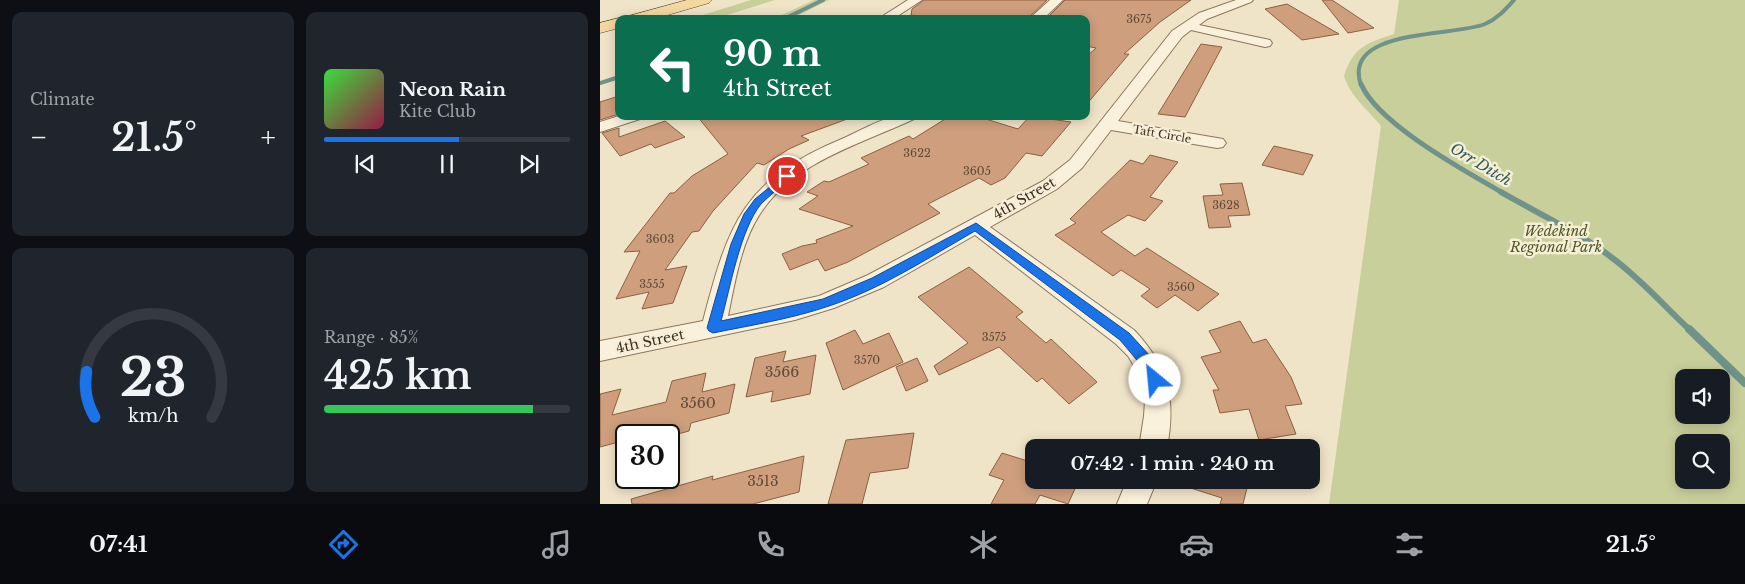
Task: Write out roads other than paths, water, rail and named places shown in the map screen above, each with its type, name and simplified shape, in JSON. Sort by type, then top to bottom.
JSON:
[{"type":"main road","points":[[652,15],[710,1]]},
{"type":"main road","points":[[670,15],[710,1]]},
{"type":"main road","points":[[600,28],[615,24]]},
{"type":"main road","points":[[600,34],[615,30]]},
{"type":"street","points":[[891,15],[916,0]]},
{"type":"street","points":[[1040,15],[1058,0]]},
{"type":"street","name":"4th Street","points":[[600,351],[795,311],[826,302],[876,281],[1044,189],[1065,174],[1076,164],[1171,41],[1188,26],[1214,11],[1247,0]]},
{"type":"street","points":[[1188,26],[1265,44]]},
{"type":"street","points":[[600,127],[622,120]]},
{"type":"street","points":[[713,328],[737,244],[758,201],[787,176],[821,154],[899,120]]},
{"type":"street","name":"Taft Circle","points":[[1107,124],[1217,143]]},
{"type":"street","points":[[976,226],[1135,347],[1146,361],[1155,380],[1159,415],[1155,439]]},
{"type":"street","points":[[1132,504],[1138,489]]},
{"type":"waterway","name":"Orr Ditch","points":[[792,15],[823,0]]},
{"type":"waterway","name":"Orr Ditch","points":[[1361,85],[1359,67],[1368,53],[1383,44],[1404,38],[1485,24],[1497,17],[1514,0]]},
{"type":"waterway","name":"Orr Ditch","points":[[600,83],[615,78]]},
{"type":"waterway","name":"Orr Ditch","points":[[1361,84],[1370,99],[1403,130],[1446,159],[1503,193]]},
{"type":"waterway","name":"Orr Ditch","points":[[1501,192],[1571,231],[1622,265],[1690,330]]},
{"type":"waterway","name":"Orr Ditch","points":[[1689,329],[1745,383]]},
{"type":"park label","name":"Wedekind Regional Park","points":[[1556,240]]}]
